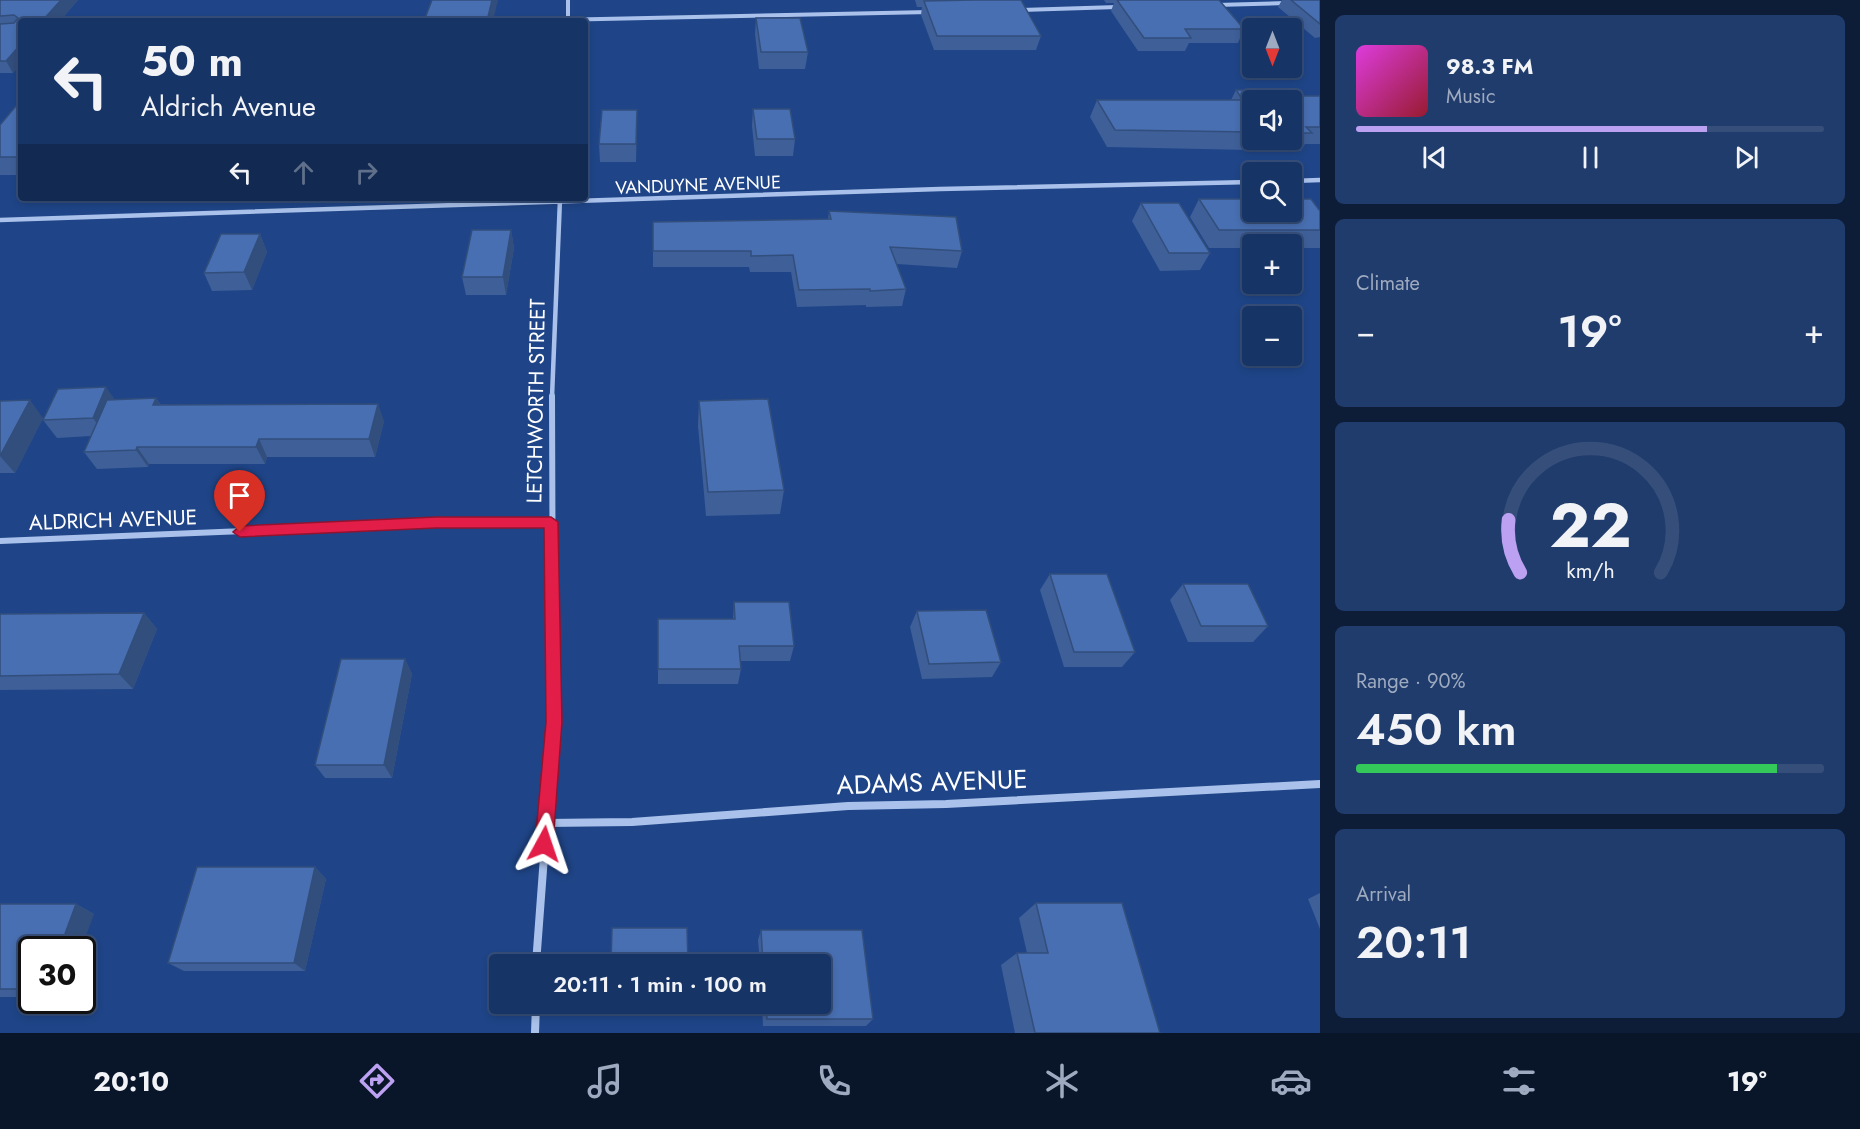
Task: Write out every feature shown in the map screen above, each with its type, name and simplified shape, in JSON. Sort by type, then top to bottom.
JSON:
[{"type":"street","points":[[568,0],[568,18]]},
{"type":"street","points":[[1210,5],[1287,3]]},
{"type":"street","points":[[1017,10],[1120,7]]},
{"type":"street","points":[[588,20],[934,12]]},
{"type":"street","points":[[1302,180],[1320,180]]},
{"type":"street","name":"VANDUYNE AVENUE","points":[[588,199],[1242,182]]},
{"type":"street","name":"VANDUYNE AVENUE","points":[[0,220],[532,201]]},
{"type":"street","name":"LETCHWORTH STREET","points":[[537,954],[554,722],[551,522],[552,382],[560,201]]},
{"type":"street","name":"ALDRICH AVENUE","points":[[0,541],[436,523],[551,522]]},
{"type":"street","name":"ADAMS AVENUE","points":[[546,823],[632,822],[848,806],[946,804],[1320,784]]},
{"type":"street","points":[[535,1033],[536,1014]]},
{"type":"building","points":[[0,0],[61,0],[45,18],[0,16]]},
{"type":"building","points":[[432,0],[492,0],[488,18],[425,18]]},
{"type":"building","points":[[1021,0],[1041,36],[937,36],[924,1]]},
{"type":"building","points":[[1117,0],[1219,0],[1242,27],[1242,29],[1185,29],[1191,38],[1144,38]]},
{"type":"building","points":[[1291,0],[1320,0],[1320,24]]},
{"type":"building","points":[[18,18],[18,47],[6,61],[0,61],[0,24],[14,23]]},
{"type":"building","points":[[756,18],[800,18],[808,52],[761,52]]},
{"type":"building","points":[[1236,90],[1242,90],[1242,99]]},
{"type":"building","points":[[1302,96],[1320,96],[1320,127],[1306,127],[1312,133],[1302,133]]},
{"type":"building","points":[[1097,100],[1242,100],[1242,132],[1115,130]]},
{"type":"building","points":[[18,104],[18,157],[0,157],[0,125]]},
{"type":"building","points":[[753,109],[790,109],[795,139],[757,139]]},
{"type":"building","points":[[602,110],[637,110],[636,144],[599,144]]},
{"type":"building","points":[[1199,199],[1242,199],[1242,222],[1302,222],[1302,199],[1311,199],[1320,211],[1320,230],[1219,230]]},
{"type":"building","points":[[1141,203],[1179,203],[1210,253],[1169,253]]},
{"type":"building","points":[[829,211],[956,217],[962,251],[890,247],[906,289],[870,291],[870,289],[799,290],[793,255],[751,256],[751,251],[653,251],[653,222],[831,219]]},
{"type":"building","points":[[472,230],[511,230],[503,277],[462,277]]},
{"type":"building","points":[[221,234],[260,234],[244,272],[204,273]]},
{"type":"building","points":[[106,387],[93,418],[43,420],[58,389]]},
{"type":"building","points":[[156,398],[153,405],[378,404],[369,439],[259,439],[256,447],[137,447],[136,450],[84,452],[107,400]]},
{"type":"building","points":[[768,399],[784,490],[708,492],[699,401]]},
{"type":"building","points":[[30,400],[0,456],[0,401]]},
{"type":"building","points":[[1050,574],[1107,574],[1135,652],[1074,652]]},
{"type":"building","points":[[1183,584],[1248,584],[1268,626],[1201,626]]},
{"type":"building","points":[[734,602],[789,602],[794,646],[739,646],[741,669],[658,669],[658,619],[735,619]]},
{"type":"building","points":[[986,610],[1001,662],[929,664],[917,611]]},
{"type":"building","points":[[144,613],[119,674],[0,676],[0,614]]},
{"type":"building","points":[[341,659],[405,659],[384,765],[315,765]]},
{"type":"building","points":[[197,867],[315,867],[294,963],[168,963]]},
{"type":"building","points":[[1036,903],[1122,903],[1160,1033],[1035,1033],[1017,953],[1048,953]]},
{"type":"building","points":[[0,904],[76,904],[64,936],[18,936],[18,989],[0,989]]},
{"type":"building","points":[[612,928],[687,928],[688,954],[611,954]]},
{"type":"building","points":[[761,930],[862,930],[873,1019],[767,1019],[767,1014],[831,1014],[831,954],[762,954]]},
{"type":"route","points":[[240,532],[436,523],[551,522],[554,722],[544,844]]}]
